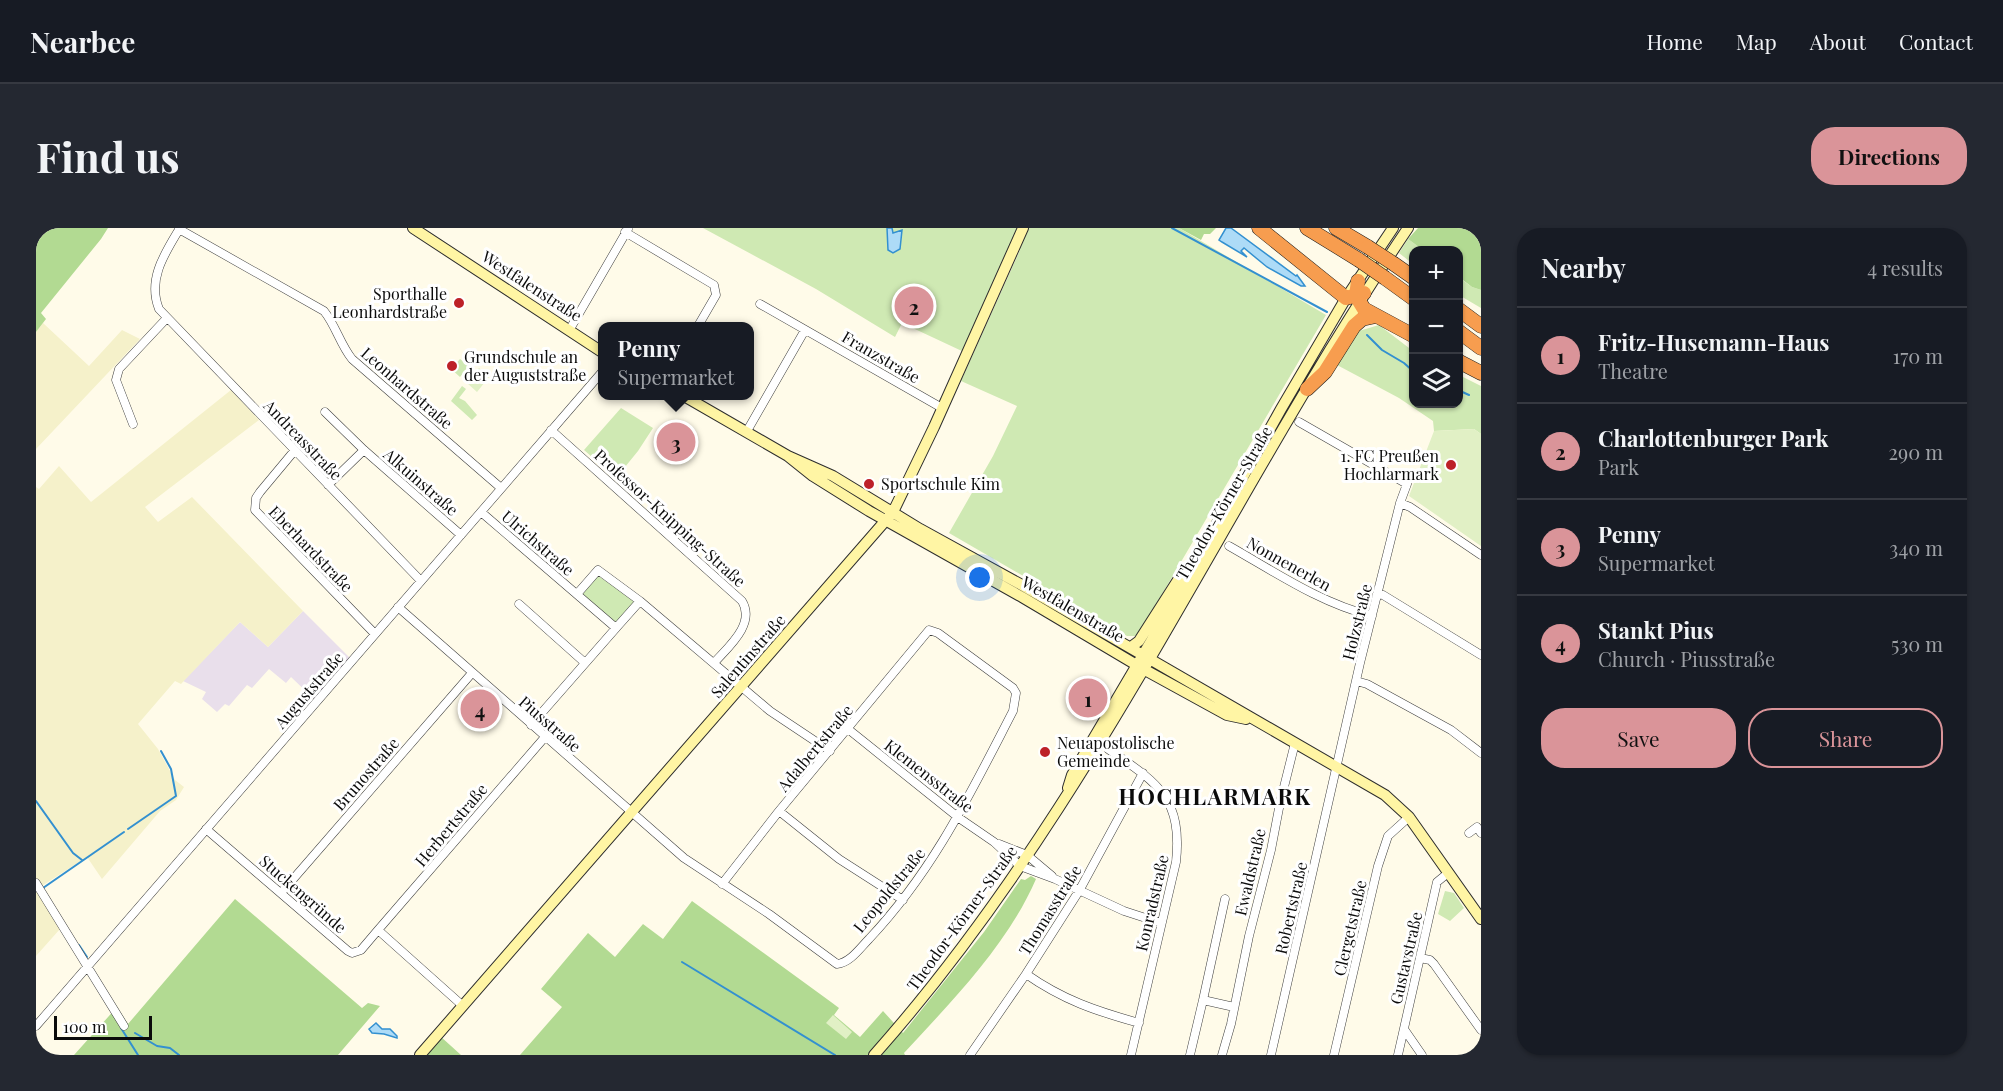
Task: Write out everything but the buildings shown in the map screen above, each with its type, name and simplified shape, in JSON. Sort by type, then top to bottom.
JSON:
[{"type":"highway","points":[[1259,228],[1357,294],[1364,309],[1409,334]]},
{"type":"highway","points":[[1307,228],[1359,260],[1409,296]]},
{"type":"highway","points":[[1336,228],[1409,275]]},
{"type":"highway","points":[[1463,304],[1481,313]]},
{"type":"highway","points":[[1463,313],[1481,326]]},
{"type":"highway","points":[[1307,389],[1325,372],[1354,326],[1362,319],[1376,316]]},
{"type":"highway","points":[[1463,335],[1481,348]]},
{"type":"highway","points":[[1463,364],[1481,373]]},
{"type":"main road","name":"Westfalenstraße","points":[[413,228],[570,329],[598,351]]},
{"type":"main road","name":"Salentinstraße","points":[[420,1055],[890,516],[942,408],[1023,228]]},
{"type":"main road","name":"Theodor-Körner-Straße","points":[[874,1055],[944,974],[1020,866],[1089,761],[1141,667],[1307,389],[1393,228]]},
{"type":"main road","name":"Theodor-Körner-Straße","points":[[1147,657],[1207,540],[1357,294],[1408,228]]},
{"type":"main road","name":"Westfalenstraße","points":[[691,400],[788,456],[813,476],[1131,647],[1385,795],[1409,817],[1481,919]]},
{"type":"main road","name":"Westfalenstraße","points":[[890,516],[1141,667],[1227,715],[1255,720]]},
{"type":"main road","name":"Theodor-Körner-Straße","points":[[1131,647],[1139,641],[1173,585],[1207,540]]},
{"type":"street","points":[[133,424],[116,380],[119,369],[166,319],[155,300],[154,290],[161,260],[180,229]]},
{"type":"street","name":"Leonhardstraße","points":[[180,229],[324,312],[331,320],[343,348],[352,358],[501,488]]},
{"type":"street","points":[[570,329],[627,230],[714,285],[716,295],[701,322]]},
{"type":"street","name":"Franzstraße","points":[[760,304],[942,408]]},
{"type":"street","name":"Andreasstraße","points":[[166,319],[421,581]]},
{"type":"street","points":[[747,431],[806,330]]},
{"type":"street","name":"Auguststraße","points":[[36,1026],[598,378]]},
{"type":"street","name":"Alkuinstraße","points":[[325,412],[364,450],[461,535]]},
{"type":"street","name":"Holzstraße","points":[[1299,422],[1407,484],[1377,594],[1337,767]]},
{"type":"street","name":"Professor-Knipping-Straße","points":[[551,430],[742,601],[746,613],[745,621],[736,638],[714,663]]},
{"type":"street","name":"Eberhardstraße","points":[[295,450],[256,498],[255,510],[375,634]]},
{"type":"street","name":"Alkuinstraße","points":[[328,485],[364,450]]},
{"type":"street","points":[[1400,503],[1410,507],[1481,555]]},
{"type":"street","name":"Ulrichstraße","points":[[481,512],[616,628]]},
{"type":"street","name":"Nonnenerlen","points":[[1229,546],[1326,601],[1372,616]]},
{"type":"street","name":"Ulrichstraße","points":[[577,594],[598,570],[640,601],[770,711],[830,751]]},
{"type":"street","points":[[1377,594],[1383,595],[1481,655]]},
{"type":"street","points":[[531,725],[640,601]]},
{"type":"street","points":[[519,604],[584,663]]},
{"type":"street","name":"Piusstraße","points":[[398,607],[631,813]]},
{"type":"street","name":"Adalbertstraße","points":[[722,884],[779,811],[929,630]]},
{"type":"street","name":"Leopoldstraße","points":[[631,813],[684,858],[769,914],[837,964],[848,961],[888,918],[924,872],[958,818],[1016,702],[1016,693],[1000,678],[938,633],[929,630]]},
{"type":"street","name":"Brunostraße","points":[[281,894],[472,673]]},
{"type":"street","points":[[1356,681],[1367,684],[1450,730],[1481,753]]},
{"type":"street","name":"Klemensstraße","points":[[849,729],[958,818],[994,842],[1020,866]]},
{"type":"street","name":"Herbertstraße","points":[[378,930],[545,737]]},
{"type":"street","name":"Ewaldstraße","points":[[1222,1055],[1296,743]]},
{"type":"street","name":"Konradstraße","points":[[1108,749],[1158,786],[1174,815],[1179,839],[1176,862],[1131,1055]]},
{"type":"street","name":"Robertstraße","points":[[1271,1055],[1337,767]]},
{"type":"street","name":"Thomasstraße","points":[[970,1055],[1026,974],[1079,891],[1143,773]]},
{"type":"street","points":[[779,811],[839,859],[903,900]]},
{"type":"street","name":"Clergetstraße","points":[[1334,1055],[1378,866],[1388,836],[1409,817]]},
{"type":"street","points":[[1469,833],[1477,827],[1481,833]]},
{"type":"street","name":"Stuckengründe","points":[[206,829],[352,953],[361,950],[378,930]]},
{"type":"street","name":"Klemensstraße","points":[[994,842],[1027,855],[1055,879]]},
{"type":"street","points":[[1020,866],[1055,879],[1124,911],[1161,923]]},
{"type":"street","name":"Gustavstraße","points":[[1398,1055],[1437,882],[1448,873]]},
{"type":"street","points":[[36,883],[124,1026]]},
{"type":"street","name":"Ewaldstraße","points":[[1190,1055],[1225,899]]},
{"type":"street","points":[[378,930],[463,1006]]},
{"type":"street","points":[[1420,958],[1430,960],[1434,964],[1481,1030]]},
{"type":"street","points":[[1026,974],[1070,1001],[1139,1023]]},
{"type":"street","points":[[1203,1000],[1234,1007]]},
{"type":"street","points":[[1404,1029],[1422,1055]]},
{"type":"shaded area","points":[[43,323],[89,366],[122,330],[140,339],[36,449],[36,332]]},
{"type":"shaded area","points":[[231,390],[259,420],[145,507],[158,522],[192,497],[303,611],[268,647],[240,622],[181,684],[175,681],[138,724],[158,749],[175,780],[184,787],[176,800],[160,811],[102,879],[87,857],[37,889],[60,929],[36,956],[36,487],[39,489],[59,466],[91,502]]},
{"type":"shaded area","points":[[303,611],[350,658],[314,699],[291,677],[286,683],[269,669],[252,688],[247,685],[229,706],[225,704],[217,712],[202,699],[206,692],[183,681],[240,622],[268,647]]},
{"type":"green space","points":[[36,228],[108,228],[41,313],[46,319],[36,332]]},
{"type":"green space","points":[[703,228],[1179,228],[1326,315],[1141,630],[1135,636],[1127,636],[949,533],[993,456],[1017,406],[961,381],[1020,250],[1011,247],[964,352],[902,323],[895,337],[816,289]]},
{"type":"green space","points":[[1179,228],[1216,228],[1210,234],[1204,234],[1201,240]]},
{"type":"green space","points":[[1418,228],[1481,228],[1481,290],[1463,280],[1463,246],[1418,246],[1408,239]]},
{"type":"green space","points":[[1408,239],[1418,246],[1409,246],[1409,261],[1399,253]]},
{"type":"green space","points":[[1463,281],[1481,290],[1481,308],[1463,297]]},
{"type":"green space","points":[[1379,325],[1409,348],[1409,405],[1337,365],[1359,331]]},
{"type":"green space","points":[[460,359],[469,366],[460,377],[451,369]]},
{"type":"green space","points":[[479,368],[489,377],[477,392],[467,383]]},
{"type":"green space","points":[[1463,377],[1481,386],[1481,434],[1474,429],[1434,431],[1433,421],[1414,408],[1463,408]]},
{"type":"green space","points":[[462,386],[466,389],[459,398],[465,401],[477,415],[472,420],[451,401]]},
{"type":"green space","points":[[621,408],[653,428],[616,478],[584,450]]},
{"type":"green space","name":"1. FC Preußen Hochlarmark","points":[[1474,429],[1481,434],[1481,546],[1409,496],[1434,431]]},
{"type":"green space","points":[[597,575],[635,601],[618,622],[613,622],[582,595]]},
{"type":"green space","points":[[1031,876],[1036,879],[995,949],[904,1053],[905,1055],[520,1055],[562,1007],[541,989],[588,933],[615,957],[643,924],[663,939],[692,901],[839,1008],[834,1015],[860,1037],[883,1011],[903,1033],[984,932],[1021,879],[1025,880]]},
{"type":"green space","points":[[1445,891],[1454,893],[1464,908],[1450,921],[1438,914]]},
{"type":"green space","points":[[235,899],[362,1008],[368,1003],[380,1006],[338,1055],[74,1055],[117,1007],[128,1024]]},
{"type":"green space","points":[[833,1015],[852,1032],[846,1039],[826,1023]]},
{"type":"green space","points":[[440,1036],[461,1055],[423,1055]]},
{"type":"water","points":[[887,228],[892,228],[893,233],[902,230],[900,249],[893,253],[888,250]]},
{"type":"water","points":[[1226,228],[1231,228],[1297,275],[1305,286],[1267,267],[1244,248],[1241,251],[1247,257],[1219,240]]},
{"type":"water","points":[[376,1023],[382,1029],[390,1029],[397,1038],[372,1033],[369,1029]]},
{"type":"waterway","points":[[1172,228],[1327,312]]},
{"type":"waterway","points":[[1367,335],[1382,350],[1409,368]]},
{"type":"waterway","points":[[1463,392],[1469,395]]},
{"type":"waterway","points":[[128,829],[176,796],[171,769],[161,751]]},
{"type":"waterway","points":[[36,801],[73,853],[82,860]]},
{"type":"waterway","points":[[44,890],[43,888],[124,832]]},
{"type":"waterway","points":[[79,945],[87,957]]},
{"type":"waterway","points":[[682,962],[835,1055]]},
{"type":"waterway","points":[[121,1028],[138,1055]]},
{"type":"waterway","points":[[135,1033],[157,1046],[170,1048],[179,1055]]},
{"type":"place","name":"Sporthalle Leonhardstraße","points":[[459,303]]},
{"type":"place","name":"Charlottenburger Park","points":[[914,306]]},
{"type":"place","name":"Grundschule an der Auguststraße","points":[[452,366]]},
{"type":"place","name":"Penny","points":[[676,442]]},
{"type":"place","name":"1. FC Preußen Hochlarmark","points":[[1451,465]]},
{"type":"place","name":"Sportschule Kim","points":[[869,484]]},
{"type":"place","name":"Fritz-Husemann-Haus","points":[[1088,698]]},
{"type":"place","name":"Stankt Pius","points":[[480,709]]},
{"type":"place","name":"Neuapostolische Gemeinde","points":[[1045,752]]},
{"type":"district","name":"HOCHLARMARK","points":[[1215,797]]}]
